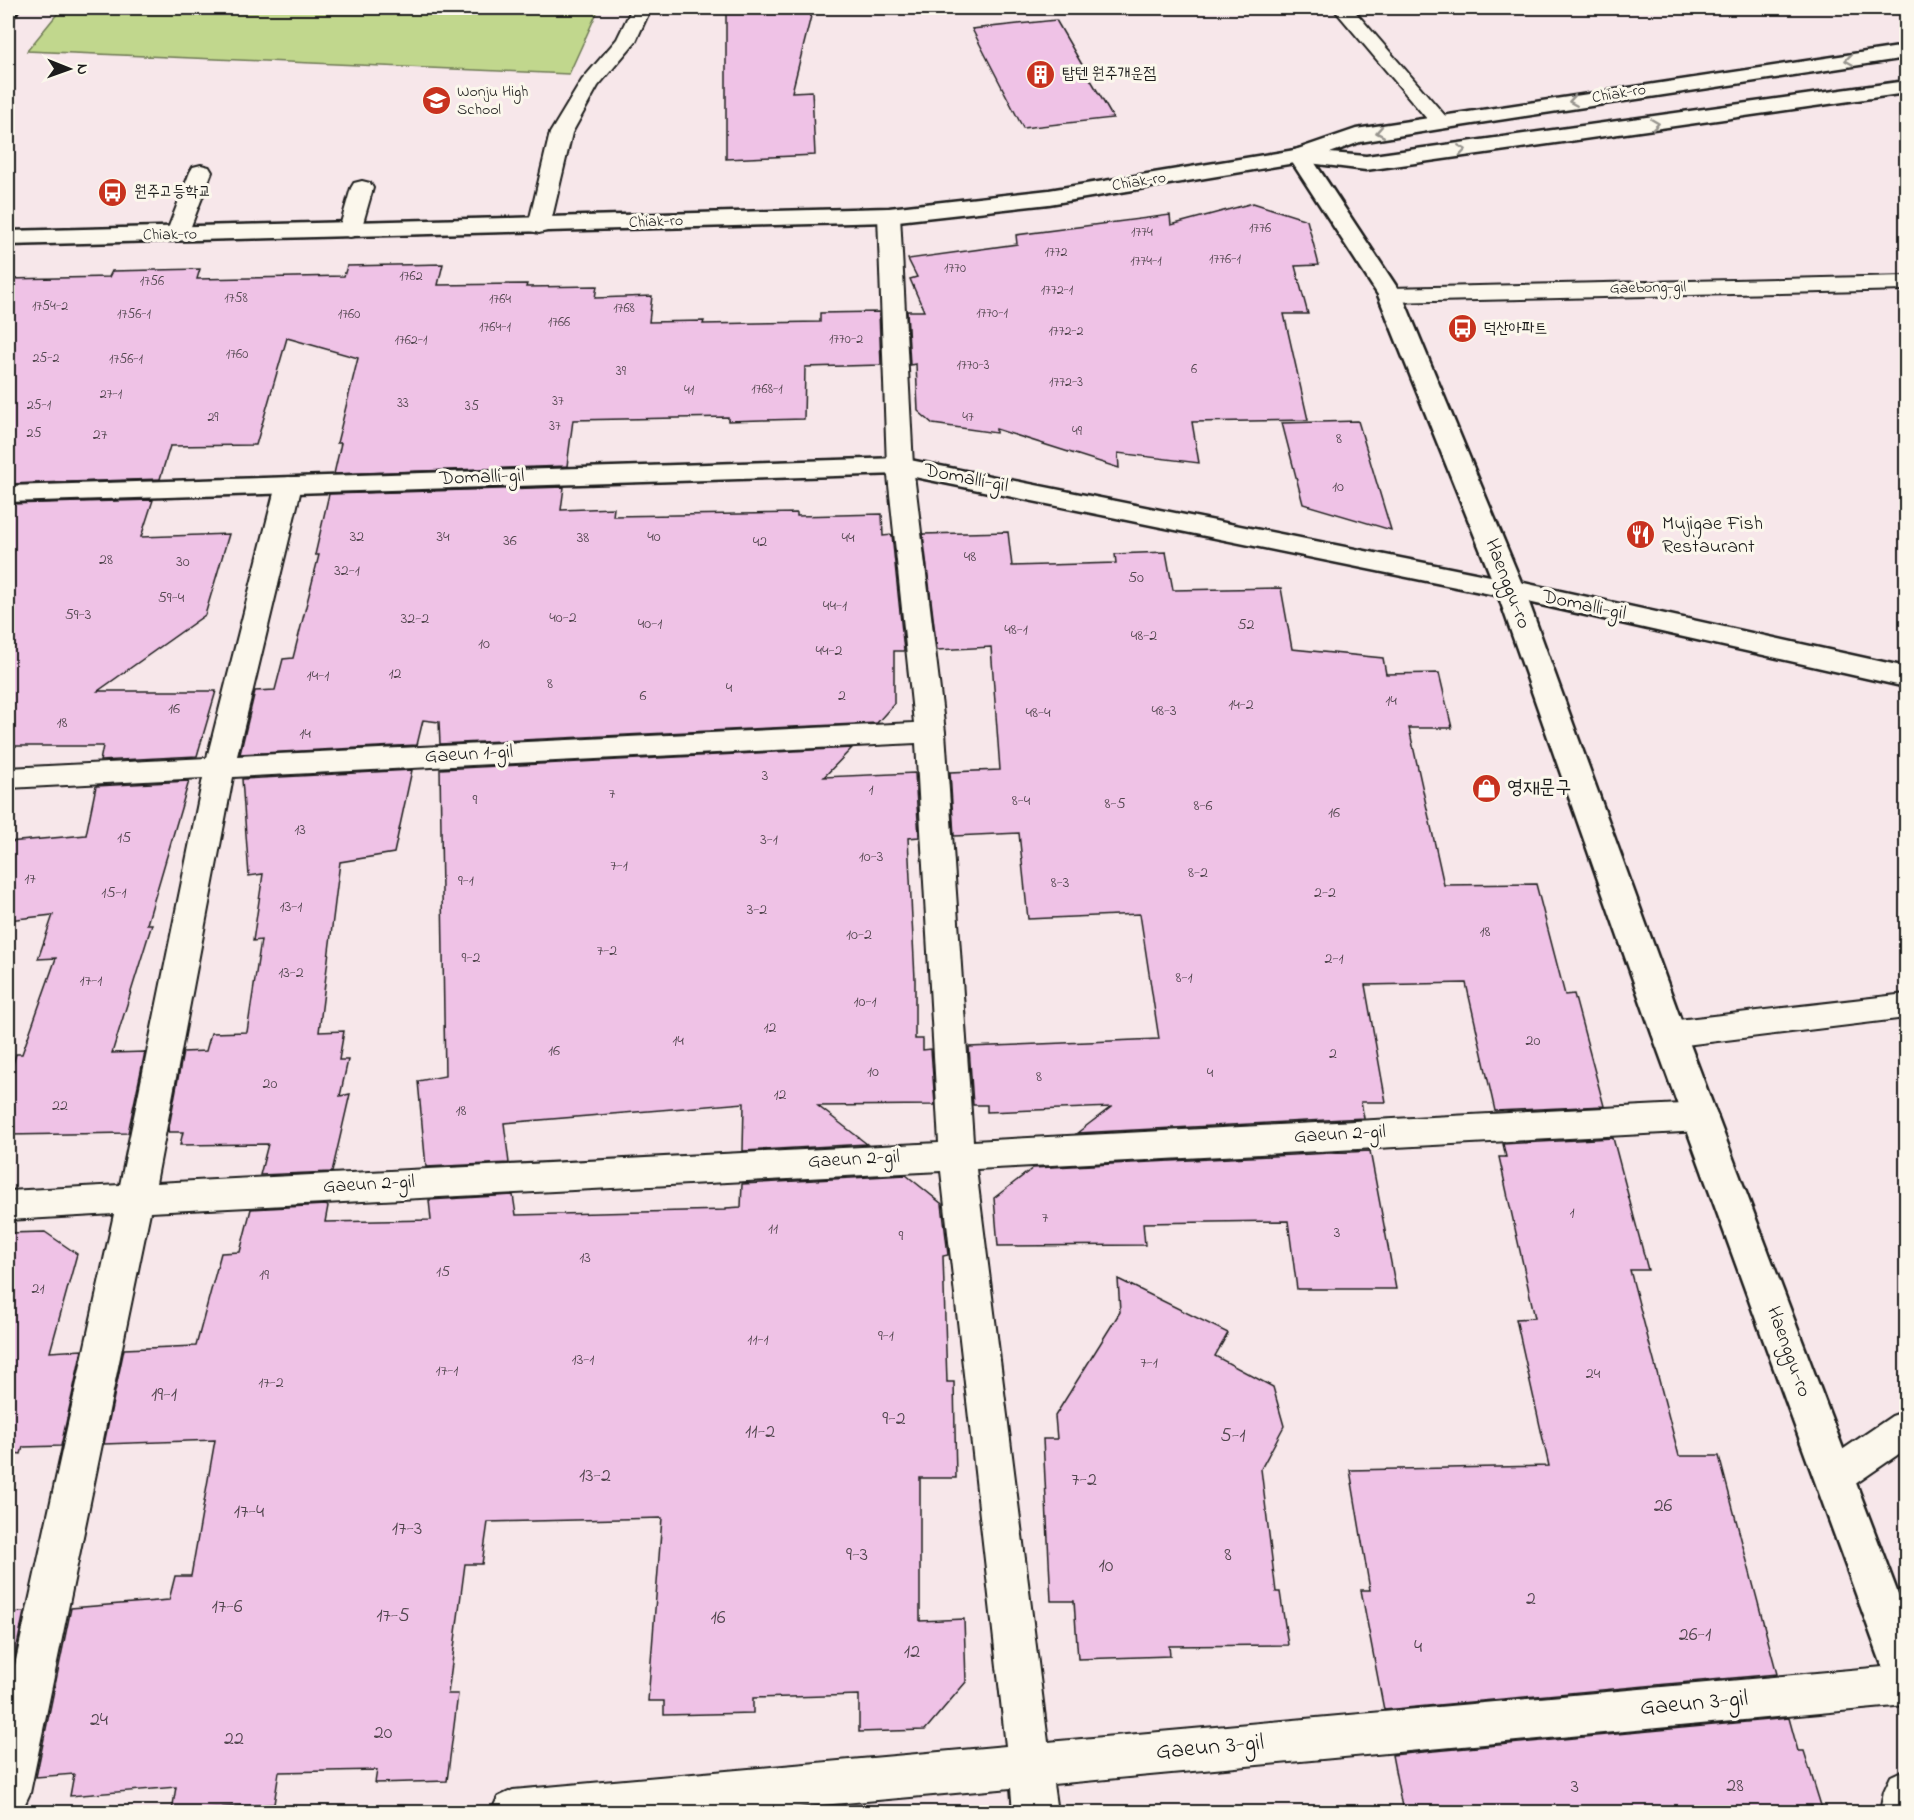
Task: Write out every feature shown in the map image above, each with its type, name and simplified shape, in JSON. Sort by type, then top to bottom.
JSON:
[{"type":"street","name":"Chiak-ro","points":[[8,238],[539,226],[889,215],[1049,197],[1299,156],[1356,136],[1906,52]]},
{"type":"street","name":"Chiak-ro","points":[[1299,156],[1366,163],[1906,87]]},
{"type":"street","name":"Haenggu-ro","points":[[1299,156],[1390,295],[1510,589],[1669,1034],[1906,1671]]},
{"type":"street","name":"Domalli-gil","points":[[8,494],[900,466],[1510,589],[1906,677]]},
{"type":"lane","points":[[539,226],[561,133],[589,84],[626,41],[641,8]]},
{"type":"lane","points":[[1342,8],[1440,122]]},
{"type":"lane","points":[[177,234],[201,172]]},
{"type":"lane","points":[[350,230],[362,188]]},
{"type":"lane","points":[[889,215],[900,466],[930,732],[957,1154],[1035,1812]]},
{"type":"lane","name":"Gaebong-gil","points":[[1390,295],[1906,283]]},
{"type":"lane","points":[[8,1793],[135,1198],[220,767],[289,485]]},
{"type":"lane","name":"Gaeun 1-gil","points":[[8,778],[930,732]]},
{"type":"lane","points":[[1669,1034],[1906,1006]]},
{"type":"lane","name":"Gaeun 2-gil","points":[[8,1205],[957,1154],[1701,1118]]},
{"type":"lane","points":[[1834,1477],[1906,1428]]},
{"type":"lane","name":"Gaeun 3-gil","points":[[513,1812],[1906,1685]]},
{"type":"lane","points":[[1902,1812],[1906,1791]]},
{"type":"green space","points":[[62,8],[599,8],[569,74],[27,51]]},
{"type":"building","points":[[726,8],[813,8],[792,92],[812,91],[815,155],[726,159]]},
{"type":"building","name":"탑텐 원주개운점","points":[[1056,20],[1113,118],[1023,128],[972,29]]},
{"type":"building","points":[[1253,203],[1307,220],[1319,265],[1295,266],[1308,314],[1284,314],[1308,420],[1192,422],[1199,463],[1118,453],[1119,468],[996,429],[996,433],[933,424],[918,411],[916,364],[910,365],[907,311],[924,311],[910,279],[917,277],[908,259],[1017,244],[1016,235],[1170,215],[1171,225]]},
{"type":"building","points":[[443,264],[438,285],[597,286],[595,298],[652,296],[649,322],[704,321],[703,324],[820,322],[820,313],[879,312],[881,365],[805,367],[804,419],[728,421],[728,417],[573,420],[567,466],[334,474],[341,443],[337,443],[358,358],[287,338],[256,445],[170,446],[160,479],[8,484],[8,279],[109,277],[112,271],[200,269],[197,279],[344,276],[347,266]]},
{"type":"building","points":[[1358,421],[1391,530],[1303,504],[1282,423]]},
{"type":"building","points":[[564,487],[561,510],[614,508],[613,516],[882,514],[883,536],[892,535],[904,651],[894,651],[894,704],[877,723],[440,744],[439,722],[423,720],[417,745],[240,754],[255,691],[275,690],[283,659],[293,658],[319,555],[315,555],[329,494]]},
{"type":"building","points":[[153,500],[141,537],[229,534],[205,615],[98,691],[216,691],[197,756],[100,761],[103,746],[8,746],[8,504]]},
{"type":"building","points":[[1008,532],[1012,566],[1116,563],[1115,554],[1166,552],[1173,590],[1281,588],[1292,649],[1383,658],[1386,674],[1439,673],[1452,728],[1409,728],[1444,885],[1536,884],[1565,995],[1574,994],[1604,1106],[1495,1111],[1466,983],[1365,985],[1386,1102],[1361,1102],[1364,1118],[1077,1133],[1111,1107],[987,1112],[987,1105],[973,1105],[969,1047],[1159,1039],[1140,914],[1028,919],[1019,833],[954,836],[950,772],[1000,770],[991,647],[937,650],[923,534]]},
{"type":"building","points":[[852,748],[824,777],[915,773],[919,837],[908,838],[915,979],[915,1039],[923,1039],[923,1050],[931,1049],[935,1105],[818,1106],[867,1144],[743,1151],[744,1103],[504,1123],[509,1163],[426,1167],[418,1081],[445,1076],[440,769]]},
{"type":"building","points":[[412,770],[394,853],[340,862],[319,1032],[344,1031],[339,1060],[348,1060],[340,1096],[350,1094],[332,1172],[260,1175],[268,1144],[180,1145],[183,1132],[168,1132],[183,1052],[206,1051],[211,1033],[247,1032],[261,940],[253,941],[263,874],[249,876],[242,779]]},
{"type":"building","points":[[189,781],[147,924],[152,924],[112,1053],[145,1052],[128,1133],[8,1135],[8,1079],[16,1054],[22,1054],[56,958],[38,959],[53,915],[8,920],[8,842],[86,835],[96,786]]},
{"type":"building","points":[[1613,1138],[1648,1270],[1630,1270],[1679,1456],[1719,1456],[1777,1674],[1384,1710],[1361,1590],[1370,1590],[1350,1470],[1549,1466],[1516,1319],[1535,1318],[1499,1157],[1506,1157],[1503,1144]]},
{"type":"building","points":[[1370,1151],[1396,1289],[1297,1289],[1288,1221],[1143,1223],[1145,1245],[998,1246],[994,1198],[1033,1168]]},
{"type":"building","points":[[906,1175],[942,1204],[948,1255],[943,1256],[947,1382],[954,1382],[956,1478],[920,1478],[920,1621],[964,1619],[966,1682],[925,1730],[859,1732],[859,1695],[753,1698],[753,1713],[664,1715],[664,1701],[648,1701],[662,1518],[488,1522],[482,1564],[465,1564],[448,1694],[458,1694],[447,1781],[375,1783],[377,1770],[279,1772],[274,1804],[172,1811],[176,1787],[70,1796],[74,1774],[36,1777],[71,1608],[169,1600],[175,1576],[191,1576],[215,1440],[104,1444],[124,1349],[196,1346],[221,1253],[240,1252],[251,1209],[325,1205],[328,1206],[325,1222],[431,1220],[429,1200],[513,1195],[516,1215],[726,1210],[726,1208],[741,1207],[742,1184]]},
{"type":"building","points":[[45,1232],[77,1254],[50,1352],[82,1350],[61,1446],[23,1447],[21,1454],[8,1452],[8,1233]]},
{"type":"building","points":[[1118,1279],[1228,1333],[1215,1356],[1273,1387],[1284,1426],[1261,1469],[1276,1592],[1280,1592],[1288,1645],[1169,1646],[1170,1656],[1078,1659],[1074,1601],[1051,1601],[1043,1439],[1057,1439],[1055,1416],[1120,1312]]},
{"type":"building","points":[[24,1612],[8,1689],[8,1613]]},
{"type":"building","points":[[1789,1718],[1798,1751],[1804,1751],[1823,1812],[1403,1812],[1392,1755]]},
{"type":"place","name":"탑텐 원주개운점","points":[[1041,74]]},
{"type":"place","name":"Wonju High School","points":[[436,101]]},
{"type":"place","name":"원주고등학교","points":[[113,192]]},
{"type":"place","name":"덕산아파트","points":[[1462,329]]},
{"type":"place","name":"Mujigae Fish Restaurant","points":[[1641,535]]},
{"type":"place","name":"영재문구","points":[[1486,788]]}]
